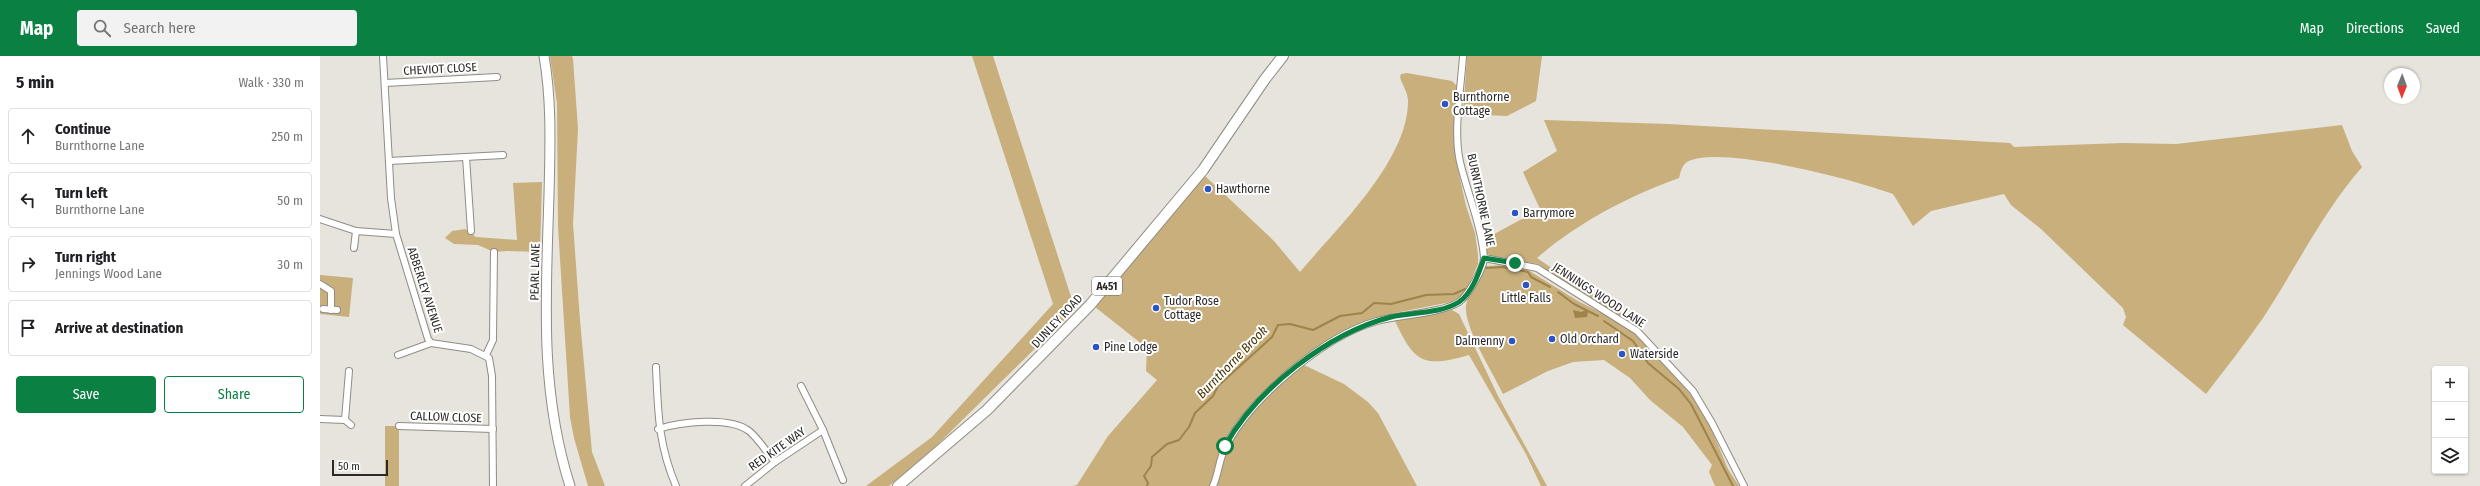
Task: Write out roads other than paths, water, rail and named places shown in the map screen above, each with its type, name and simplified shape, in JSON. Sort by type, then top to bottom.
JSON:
[{"type":"main road","name":"PEARL LANE","points":[[544,56],[550,127],[546,342],[553,423],[570,486]]},
{"type":"main road","name":"DUNLEY ROAD","points":[[898,486],[987,410],[1101,293],[1203,170],[1265,79],[1283,56]]},
{"type":"street","name":"ABBERLEY AVENUE","points":[[384,56],[391,198],[396,234],[425,333],[431,343],[471,349],[486,355]]},
{"type":"street","name":"BURNTHORNE LANE","points":[[1213,486],[1223,452],[1234,432],[1260,399],[1297,367],[1357,328],[1391,317],[1448,307],[1459,302],[1470,289],[1484,258],[1468,184],[1460,161],[1459,114],[1463,56]]},
{"type":"street","name":"CHEVIOT CLOSE","points":[[385,83],[497,77]]},
{"type":"street","points":[[389,161],[503,155]]},
{"type":"street","points":[[466,157],[471,231]]},
{"type":"street","points":[[320,219],[356,230],[396,234]]},
{"type":"street","points":[[354,248],[356,230]]},
{"type":"street","points":[[494,252],[494,340],[486,355],[489,358],[492,376],[494,486]]},
{"type":"street","name":"JENNINGS WOOD LANE","points":[[1484,258],[1537,268],[1637,331],[1693,391],[1712,423],[1744,486]]},
{"type":"street","points":[[320,284],[331,291],[334,310],[323,309]]},
{"type":"street","points":[[398,355],[431,343]]},
{"type":"street","points":[[656,367],[658,429],[666,459],[676,486]]},
{"type":"street","points":[[345,420],[350,371]]},
{"type":"street","points":[[801,386],[823,430],[843,480]]},
{"type":"street","points":[[320,419],[345,420],[352,424]]},
{"type":"street","points":[[658,429],[676,423],[717,422],[732,425],[748,431],[775,462]]},
{"type":"street","name":"CALLOW CLOSE","points":[[399,426],[493,429]]},
{"type":"street","name":"RED KITE WAY","points":[[745,486],[775,462],[823,430]]},
{"type":"waterway","name":"Burnthorne Brook","points":[[1486,268],[1503,267],[1528,272],[1531,277],[1550,287]]},
{"type":"waterway","name":"Burnthorne Brook","points":[[1147,486],[1148,483],[1144,476],[1151,466],[1152,457],[1167,444],[1179,440],[1189,427],[1195,413],[1213,396],[1218,386],[1272,337],[1278,325],[1290,324],[1313,330],[1340,316],[1362,313],[1374,303],[1391,304],[1426,295],[1454,294],[1465,289]]},
{"type":"waterway","name":"Burnthorne Brook","points":[[1558,292],[1574,304],[1598,316]]},
{"type":"waterway","name":"Burnthorne Brook","points":[[1604,321],[1633,341],[1648,363],[1679,389],[1691,404],[1733,486]]},
{"type":"place","name":"Burnthorne Cottage","points":[[1445,104]]},
{"type":"place","name":"Hawthorne","points":[[1208,189]]},
{"type":"place","name":"Barrymore","points":[[1515,213]]},
{"type":"place","name":"Little Falls","points":[[1526,285]]},
{"type":"place","name":"Tudor Rose Cottage","points":[[1156,308]]},
{"type":"place","name":"Old Orchard","points":[[1552,339]]},
{"type":"place","name":"Dalmenny","points":[[1512,341]]},
{"type":"place","name":"Pine Lodge","points":[[1096,347]]},
{"type":"place","name":"Waterside","points":[[1622,354]]}]
